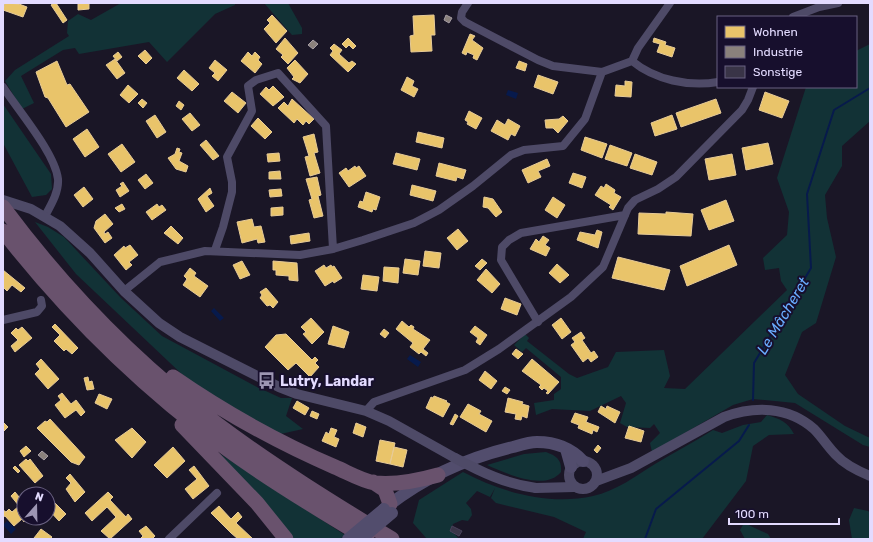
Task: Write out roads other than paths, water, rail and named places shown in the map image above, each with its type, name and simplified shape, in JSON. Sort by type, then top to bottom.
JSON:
[{"type":"highway","points":[[10,205],[54,272],[100,321],[159,377],[216,423],[277,467],[392,539]]},
{"type":"highway","points":[[3,231],[47,284],[150,395],[236,481],[286,539]]},
{"type":"highway","points":[[100,321],[170,375],[228,414],[289,447],[373,482],[385,490],[389,509]]},
{"type":"highway","points":[[99,340],[171,406],[217,442],[279,484],[365,538]]},
{"type":"highway","points":[[373,482],[395,483],[418,481],[438,475]]},
{"type":"main road","points":[[348,539],[438,475],[502,450],[535,442],[560,445],[578,456],[583,461]]},
{"type":"main road","points":[[566,449],[570,472]]},
{"type":"main road","points":[[365,538],[389,509]]},
{"type":"street","points":[[468,3],[462,12],[461,18],[465,22],[538,60],[565,68],[602,72],[632,61],[646,36],[670,3]]},
{"type":"street","points":[[796,16],[819,7],[838,3]]},
{"type":"street","points":[[632,61],[643,70],[665,78],[693,83],[717,82]]},
{"type":"street","points":[[124,291],[160,262],[205,251],[215,250],[300,256],[333,250],[414,223],[439,210],[473,186],[511,155],[524,150],[563,146],[585,119],[602,72]]},
{"type":"street","points":[[215,250],[223,227],[232,192],[232,182],[227,157],[252,111],[248,86],[256,80],[278,73],[326,126],[333,250]]},
{"type":"street","points":[[3,87],[40,142],[55,168],[58,179],[57,187],[55,196],[45,216]]},
{"type":"street","points":[[366,411],[374,402],[465,370],[538,322],[571,297],[603,267],[610,254],[625,215],[635,200],[664,185],[688,166],[742,110],[753,88]]},
{"type":"street","points":[[3,200],[10,205],[45,216],[60,226],[81,244],[124,291],[159,323],[180,337],[267,381],[297,394],[366,411],[389,421],[484,473],[509,482],[536,488],[549,486],[586,489],[596,481],[631,468],[724,417],[740,411],[759,409],[783,412],[801,420],[813,429],[836,456],[870,476]]},
{"type":"street","points":[[538,322],[500,260],[502,246],[521,233],[625,215]]},
{"type":"street","points":[[3,320],[37,312],[42,306],[41,300]]},
{"type":"street","points":[[549,486],[570,472],[575,464],[583,461],[590,463],[595,468],[597,477],[596,481]]},
{"type":"street","points":[[595,468],[623,471]]},
{"type":"street","points":[[570,472],[574,487]]},
{"type":"street","points":[[169,539],[217,493]]},
{"type":"water","points":[[508,90],[518,93],[516,99],[506,95]]},
{"type":"water","points":[[214,308],[224,318],[220,321],[211,311]]},
{"type":"water","points":[[410,355],[421,362],[418,367],[407,359]]},
{"type":"water","points":[[7,521],[16,529],[11,534],[3,525]]},
{"type":"waterway","name":"Le Mâcheret","points":[[753,400],[754,363],[811,268],[807,194],[834,110],[870,88]]},
{"type":"waterway","name":"Le Mâcheret","points":[[645,539],[656,509],[739,441],[749,425]]},
{"type":"place","name":"Lutry, Landar","points":[[267,381]]}]
